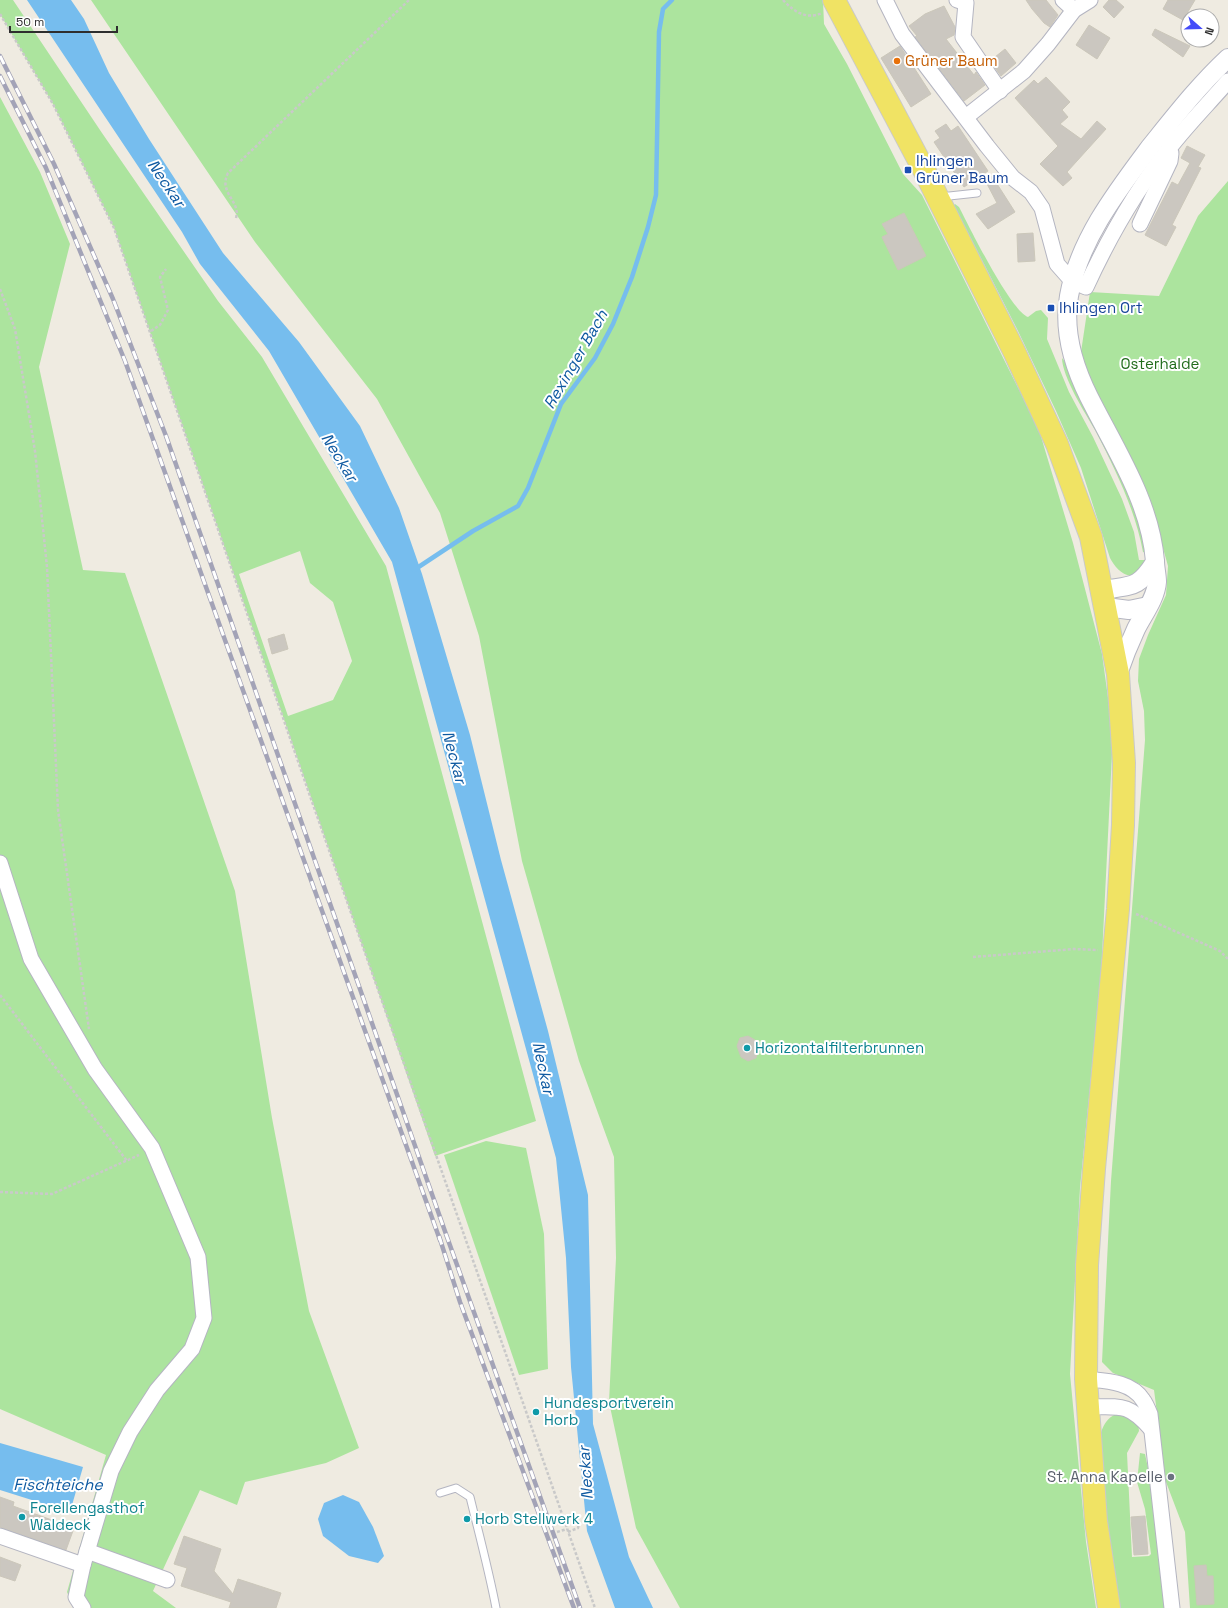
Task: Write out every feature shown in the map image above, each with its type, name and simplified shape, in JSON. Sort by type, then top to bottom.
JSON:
[{"type":"main road","points":[[839,2],[1014,351],[1057,444],[1091,537],[1118,674],[1124,763],[1123,825],[1118,908],[1089,1236],[1086,1379],[1096,1521],[1109,1608]]},
{"type":"street","points":[[885,0],[902,34],[1013,178],[1031,192],[1042,208],[1057,264],[1072,281],[1086,287],[1101,254],[1131,202],[1171,146],[1228,81]]},
{"type":"street","points":[[1063,0],[1074,10]]},
{"type":"street","points":[[966,117],[1024,71],[1048,44],[1074,10],[1090,0]]},
{"type":"street","points":[[965,1],[963,37],[1000,90]]},
{"type":"street","points":[[1118,674],[1127,648],[1154,594],[1157,581],[1154,543],[1134,486],[1120,454],[1088,396],[1076,368],[1070,340],[1067,313],[1072,281],[1080,258],[1093,231],[1116,194],[1192,95],[1228,59]]},
{"type":"street","points":[[1140,224],[1170,161],[1171,146]]},
{"type":"street","points":[[1104,599],[1137,584],[1146,577],[1155,562]]},
{"type":"street","points":[[1104,599],[1130,610],[1148,606]]},
{"type":"street","points":[[0,862],[31,959],[95,1069],[152,1148],[198,1257],[204,1318],[192,1349],[157,1390],[130,1432],[111,1471],[85,1558],[76,1597],[83,1608]]},
{"type":"street","points":[[1086,1379],[1115,1382],[1131,1389],[1143,1399],[1150,1414],[1172,1608]]},
{"type":"street","points":[[1087,1407],[1128,1409],[1140,1416],[1151,1429]]},
{"type":"street","points":[[0,1536],[167,1580]]},
{"type":"lane","points":[[938,197],[977,193]]},
{"type":"lane","points":[[440,1493],[456,1488],[470,1497],[484,1556],[490,1574],[496,1608]]},
{"type":"path","points":[[236,218],[236,208],[225,188],[225,179],[228,173],[409,0]]},
{"type":"path","points":[[783,0],[788,6],[805,16],[815,16],[839,2]]},
{"type":"path","points":[[0,14],[53,104],[114,228],[151,331],[315,811],[595,1608]]},
{"type":"path","points":[[151,331],[160,325],[168,310],[160,277],[166,269]]},
{"type":"path","points":[[0,289],[15,329],[35,451],[47,567],[58,810],[89,1030]]},
{"type":"path","points":[[1118,908],[1141,916],[1220,951],[1228,959]]},
{"type":"path","points":[[972,957],[1074,949],[1114,950]]},
{"type":"path","points":[[0,995],[128,1161]]},
{"type":"path","points":[[0,1192],[52,1194],[128,1161],[152,1148]]},
{"type":"path","points":[[557,1532],[578,1528],[579,1523]]},
{"type":"green space","points":[[0,0],[13,0],[102,133],[218,301],[262,357],[386,566],[536,1121],[435,1156],[114,228],[53,104],[0,14]],"holes":[[[300,551],[310,583],[333,602],[352,661],[333,700],[288,716],[239,574]]]},
{"type":"green space","points":[[91,0],[823,0],[824,24],[847,64],[903,174],[922,195],[1039,430],[1073,543],[1102,654],[1113,734],[1101,976],[1080,1188],[1070,1374],[1086,1542],[1096,1608],[680,1608],[636,1528],[609,1402],[616,1258],[614,1157],[579,1061],[522,861],[479,636],[440,513],[377,399],[255,242]]},
{"type":"green space","points":[[0,97],[40,172],[70,244],[39,367],[83,570],[125,573],[235,891],[272,1118],[309,1311],[359,1448],[326,1463],[245,1482],[237,1505],[200,1490],[153,1591],[176,1608],[74,1608],[67,1592],[106,1455],[0,1409]]},
{"type":"green space","name":"Osterhalde","points":[[1228,181],[1228,1608],[1190,1608],[1185,1532],[1166,1482],[1154,1390],[1113,1373],[1102,1362],[1111,1181],[1145,740],[1144,711],[1138,681],[1139,659],[1166,595],[1168,566],[1148,494],[1094,391],[1081,352],[1090,292],[1159,296],[1198,216]]},
{"type":"green space","points":[[955,204],[959,207],[1001,285],[1011,300],[1020,311],[1028,317],[1036,311],[1041,310],[1048,318],[1047,339],[1069,392],[1093,437],[1122,499],[1134,532],[1139,560],[1146,560],[1141,570],[1135,574],[1127,575],[1122,573],[1110,558],[1081,468],[1018,331],[954,205]]},
{"type":"green space","points":[[1062,358],[1068,366],[1104,439],[1136,512],[1146,553],[1143,552],[1135,520],[1124,490],[1110,459],[1070,384],[1063,366]]},
{"type":"green space","points":[[486,1141],[526,1148],[544,1234],[548,1369],[519,1375],[444,1155]]},
{"type":"green space","points":[[1123,1412],[1138,1422],[1139,1431],[1127,1453],[1132,1557],[1149,1556],[1151,1554],[1145,1509],[1137,1482],[1140,1453],[1145,1454],[1152,1487],[1168,1608],[1118,1608],[1112,1572],[1099,1441],[1106,1422],[1117,1413]]},
{"type":"water","name":"Neckar","points":[[27,0],[71,0],[84,19],[109,73],[149,139],[223,253],[299,342],[360,426],[399,508],[422,574],[470,735],[501,860],[548,1031],[588,1195],[593,1424],[629,1557],[653,1608],[615,1608],[587,1531],[571,1367],[566,1258],[556,1158],[392,562],[269,351],[200,264],[182,232]]},
{"type":"water","name":"Fischteiche","points":[[0,1443],[83,1467],[70,1512],[0,1490]]},
{"type":"water","points":[[343,1495],[359,1502],[373,1527],[384,1556],[378,1563],[349,1556],[323,1536],[318,1519],[324,1503]]},
{"type":"building","points":[[1026,0],[1046,0],[1058,15],[1050,27],[1044,23]]},
{"type":"building","points":[[1109,0],[1116,0],[1124,7],[1114,18],[1103,7]]},
{"type":"building","points":[[1168,0],[1195,0],[1190,8],[1180,8],[1180,18],[1163,9]]},
{"type":"building","points":[[944,6],[955,27],[954,35],[946,39],[974,75],[976,72],[985,85],[964,101],[915,37],[917,36],[909,26],[925,14]]},
{"type":"building","points":[[1089,25],[1110,38],[1097,59],[1076,45]]},
{"type":"building","points":[[1155,29],[1180,41],[1180,48],[1189,48],[1183,57],[1152,35]]},
{"type":"building","points":[[900,46],[931,94],[911,107],[881,58]]},
{"type":"building","points":[[1005,49],[1016,63],[1001,76],[990,61]]},
{"type":"building","points":[[1046,77],[1070,102],[1062,110],[1068,117],[1060,124],[1081,139],[1097,121],[1106,129],[1067,172],[1072,178],[1063,186],[1040,164],[1058,146],[1015,98],[1034,80],[1038,84]]},
{"type":"building","points":[[946,124],[951,131],[958,126],[988,171],[964,187],[934,142],[940,138],[935,131]]},
{"type":"building","points":[[1187,146],[1205,155],[1198,167],[1201,168],[1172,225],[1176,227],[1166,246],[1145,235],[1172,182],[1178,185],[1190,163],[1181,158]]},
{"type":"building","points":[[992,176],[1015,212],[988,229],[976,214],[997,203],[985,180]]},
{"type":"building","points":[[904,213],[926,256],[898,270],[882,237],[888,234],[882,224]]},
{"type":"building","points":[[1033,233],[1035,261],[1018,262],[1017,234]]},
{"type":"building","points":[[284,634],[288,649],[272,654],[268,639]]},
{"type":"building","name":"Horizontalfilterbrunnen","points":[[748,1036],[755,1040],[758,1050],[756,1058],[748,1061],[741,1057],[737,1046],[740,1038]]},
{"type":"building","name":"Forellengasthof Waldeck","points":[[0,1497],[14,1502],[13,1506],[74,1528],[66,1550],[0,1527]]},
{"type":"building","points":[[1145,1516],[1148,1554],[1134,1555],[1131,1517]]},
{"type":"building","points":[[184,1536],[221,1549],[214,1571],[233,1594],[238,1579],[281,1593],[276,1608],[229,1608],[231,1602],[181,1586],[187,1568],[174,1564]]},
{"type":"building","points":[[0,1557],[21,1565],[15,1581],[0,1576]]},
{"type":"building","points":[[1206,1565],[1207,1576],[1213,1576],[1214,1604],[1197,1605],[1194,1566]]},
{"type":"waterway","name":"Rexinger Bach","points":[[414,570],[473,531],[518,506],[528,488],[561,404],[595,358],[613,324],[632,277],[648,227],[656,195],[659,32],[663,9],[672,0]]},
{"type":"railway","points":[[0,56],[54,164],[113,299],[166,436],[447,1237],[580,1608]]},
{"type":"railway","points":[[0,76],[46,168],[125,361],[440,1240]]},
{"type":"railway","points":[[439,1236],[460,1302],[574,1608]]},
{"type":"place","name":"Grüner Baum","points":[[897,61]]},
{"type":"place","name":"Ihlingen Grüner Baum","points":[[908,170]]},
{"type":"place","name":"Ihlingen Ort","points":[[1051,308]]},
{"type":"place","name":"Horizontalfilterbrunnen","points":[[747,1048]]},
{"type":"place","name":"Hundesportverein Horb","points":[[536,1412]]},
{"type":"place","name":"St. Anna Kapelle","points":[[1171,1477]]},
{"type":"place","name":"Forellengasthof Waldeck","points":[[22,1517]]},
{"type":"place","name":"Horb Stellwerk 4","points":[[467,1519]]}]
